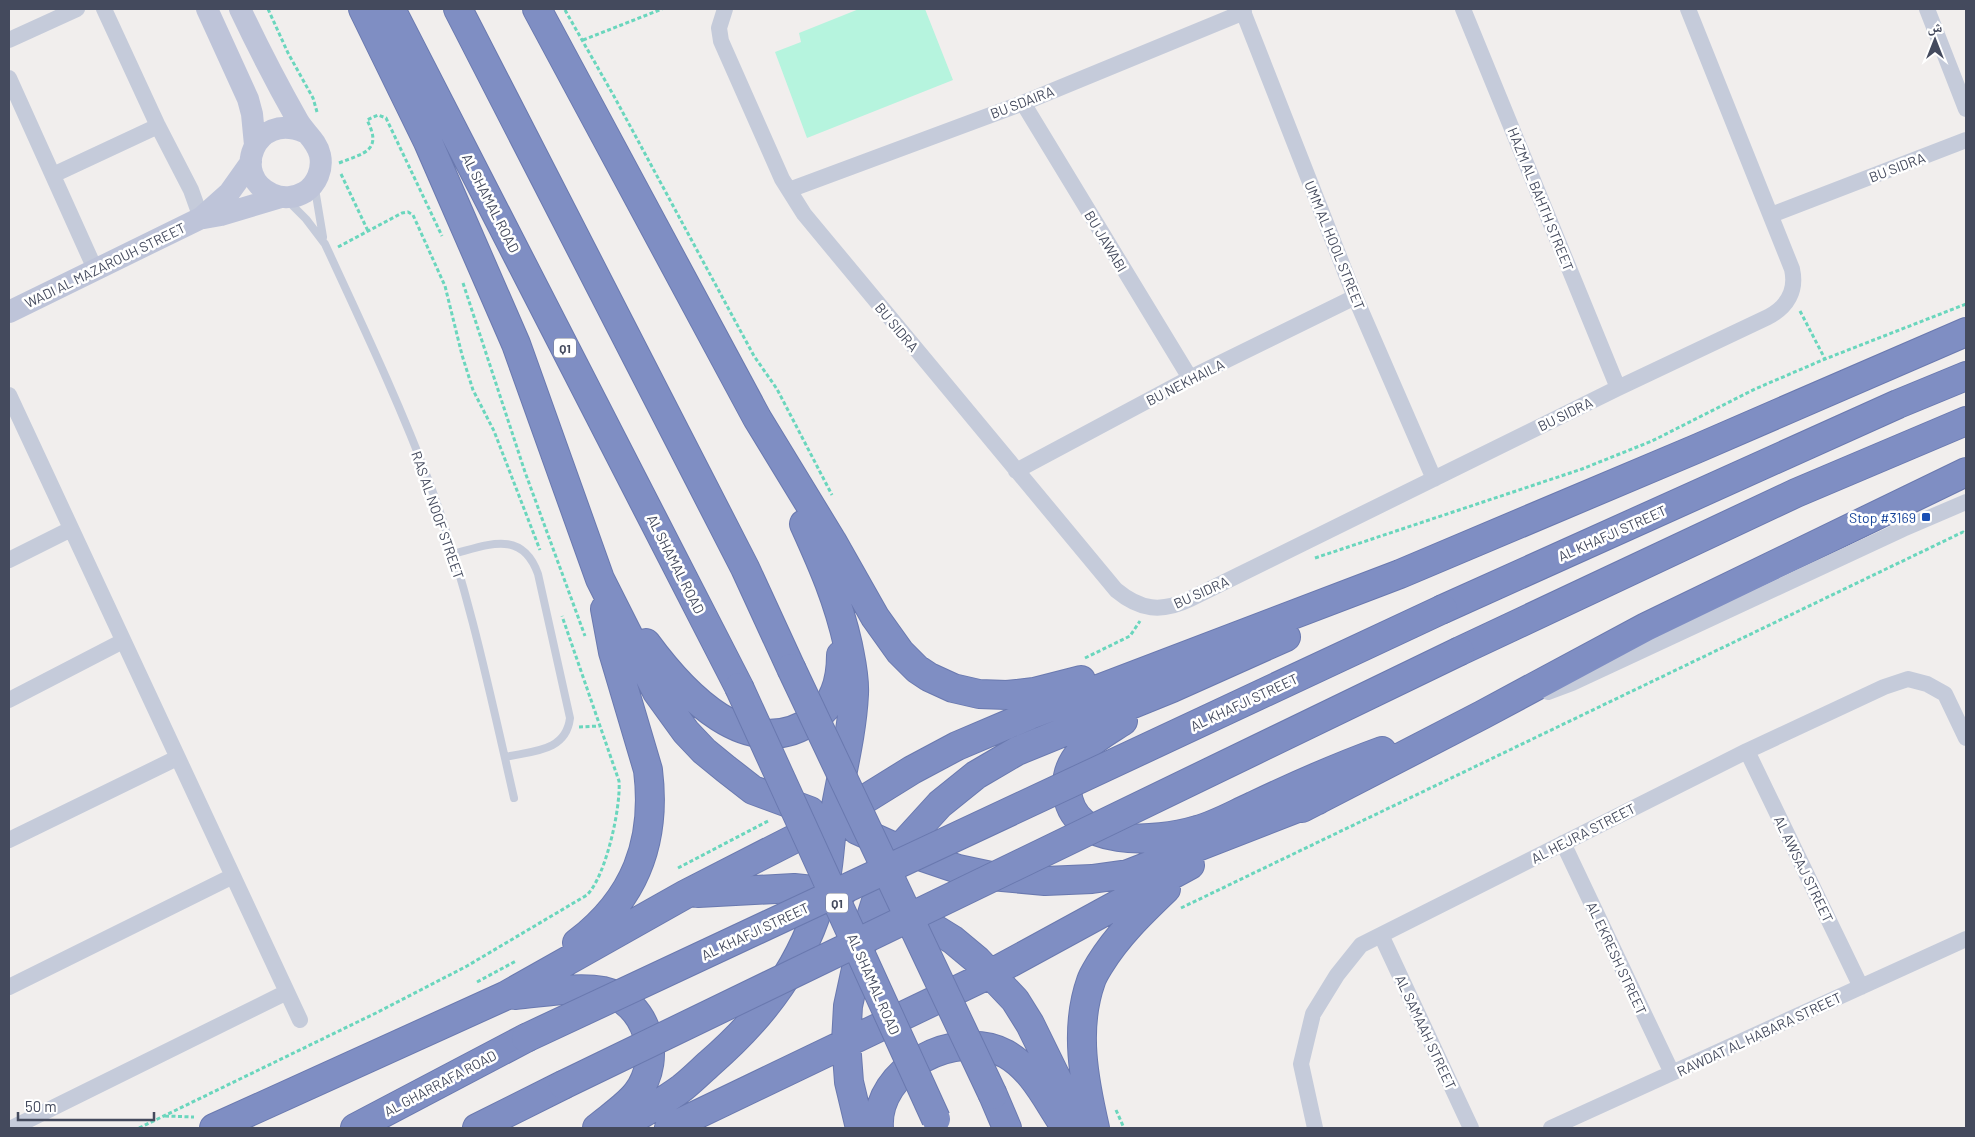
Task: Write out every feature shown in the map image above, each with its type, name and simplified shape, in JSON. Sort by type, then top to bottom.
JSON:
[{"type":"highway","points":[[363,9],[428,142],[516,344],[600,579],[657,692],[686,732],[704,751],[753,790],[833,819],[899,849],[958,869],[991,876],[1045,881],[1092,879],[1128,874],[1318,800]]},
{"type":"highway","name":"AL SHAMAL ROAD","points":[[391,9],[739,687],[938,1124]]},
{"type":"highway","points":[[458,9],[744,568],[1007,1128]]},
{"type":"highway","points":[[537,9],[756,418],[887,634],[900,652],[917,669],[953,688],[995,695],[1034,692],[1062,686],[1400,574]]},
{"type":"highway","points":[[214,1128],[505,996],[686,894],[833,819],[912,770],[966,743],[1030,715],[1400,574],[1687,453],[1966,332]]},
{"type":"highway","name":"AL KHAFJI STREET","points":[[526,1038],[1443,609],[1898,404],[1966,376]]},
{"type":"highway","points":[[618,1128],[682,1088],[734,1042],[757,1018],[787,978],[798,959],[824,891],[833,819],[852,722],[854,691],[852,663],[840,611],[829,578],[756,418]]},
{"type":"highway","points":[[477,1128],[1460,651],[1796,493],[1966,421]]},
{"type":"highway","points":[[669,1128],[990,974],[1194,863],[1482,715],[1646,627],[1966,472]]},
{"type":"highway","points":[[860,1128],[849,1082],[846,1042],[848,1006],[854,976],[876,901],[899,849],[940,804],[976,775],[1017,751],[1172,688],[1364,602],[1382,591],[1400,574]]},
{"type":"highway","points":[[600,579],[681,686],[729,722],[754,733],[774,734],[794,730],[818,716],[827,706],[834,694],[841,668],[840,611]]},
{"type":"highway","points":[[505,996],[590,933],[609,912],[633,879],[648,838],[650,786],[648,770],[614,652],[600,579]]},
{"type":"highway","points":[[1172,688],[1084,746],[1070,767],[1067,779],[1067,792],[1070,804],[1076,816],[1096,832],[1120,838],[1159,836],[1198,830],[1345,764],[1482,715]]},
{"type":"highway","points":[[1095,1128],[1082,1066],[1082,1029],[1091,980],[1111,946],[1135,918],[1194,863]]},
{"type":"highway","points":[[686,894],[786,888],[824,891],[876,901],[919,919],[954,940],[1015,1000],[1030,1024],[1080,1128]]},
{"type":"highway","points":[[505,996],[578,990],[603,991],[626,1002],[643,1021],[651,1045],[649,1070],[638,1092],[597,1128]]},
{"type":"highway","name":"AL GHARRAFA ROAD","points":[[355,1128],[526,1038]]},
{"type":"highway","points":[[879,1128],[879,1115],[883,1103],[900,1075],[912,1065],[933,1053],[953,1048],[984,1047],[1005,1054],[1022,1066],[1034,1080],[1066,1128]]},
{"type":"street","points":[[9,40],[77,9]]},
{"type":"street","points":[[104,9],[158,126],[191,190],[200,218]]},
{"type":"street","points":[[207,9],[248,99],[252,114],[252,170],[259,185],[266,191],[283,197],[298,195],[305,192],[324,170],[320,152],[261,53],[240,9]]},
{"type":"street","name":"BU SIDRA","points":[[725,9],[719,28],[721,41],[788,190],[819,233],[1116,590],[1136,604],[1148,608],[1163,608],[1177,605],[1618,388],[1768,318],[1778,312],[1792,294]]},
{"type":"street","name":"HAZM AL BAHTH STREET","points":[[1463,9],[1618,388]]},
{"type":"street","points":[[1688,9],[1792,269],[1794,277],[1792,294]]},
{"type":"street","points":[[1927,9],[1966,109]]},
{"type":"street","name":"BU SDAIRA","points":[[788,190],[1022,103],[1247,10]]},
{"type":"street","name":"UMM AL HOOL STREET","points":[[1247,10],[1356,297],[1434,479]]},
{"type":"street","points":[[9,78],[95,269]]},
{"type":"street","name":"BU JAWABI","points":[[1022,103],[1190,378]]},
{"type":"street","points":[[53,175],[158,126]]},
{"type":"street","points":[[253,153],[268,132],[277,128],[286,127],[309,136]]},
{"type":"street","name":"BU SIDRA","points":[[1771,215],[1966,140]]},
{"type":"street","name":"WADI AL MAZAROUH STREET","points":[[9,312],[200,218],[229,193],[253,153]]},
{"type":"street","name":"WADI AL MAZAROUH STREET","points":[[200,218],[221,215],[283,197]]},
{"type":"street","name":"BU NEKHAILA","points":[[1016,471],[1190,378],[1356,297]]},
{"type":"street","points":[[9,395],[13,417],[71,529],[300,1020]]},
{"type":"street","points":[[1482,715],[1572,683],[1966,502]]},
{"type":"street","points":[[9,560],[71,529]]},
{"type":"street","points":[[9,700],[123,640]]},
{"type":"street","name":"AL HEJRA STREET","points":[[1315,1128],[1301,1064],[1313,1014],[1337,975],[1362,945],[1563,842],[1884,686],[1908,679],[1927,684],[1945,694],[1966,738]]},
{"type":"street","name":"AL AWSAJ STREET","points":[[1747,752],[1861,987]]},
{"type":"street","points":[[9,840],[177,758]]},
{"type":"street","name":"AL EKRESH STREET","points":[[1563,842],[1672,1073]]},
{"type":"street","points":[[9,987],[233,876]]},
{"type":"street","name":"AL SAMAAH STREET","points":[[1381,935],[1470,1128]]},
{"type":"street","name":"RAWDAT AL HABARA STREET","points":[[1551,1128],[1966,939]]},
{"type":"street","points":[[12,1128],[287,992]]},
{"type":"lane","name":"RAS AL NOOF STREET","points":[[324,170],[318,213],[327,248],[405,422],[431,488],[453,554],[490,689],[514,798]]},
{"type":"lane","name":"RAS AL NOOF STREET","points":[[283,197],[306,219],[327,248]]},
{"type":"lane","points":[[453,554],[500,543],[518,547],[534,563],[570,718],[569,728],[565,736],[558,743],[550,747],[505,758]]},
{"type":"path","points":[[268,9],[288,53],[313,98],[318,120],[309,136]]},
{"type":"path","points":[[565,9],[709,270],[754,356],[777,389],[834,498]]},
{"type":"path","points":[[583,40],[662,9]]},
{"type":"path","points":[[367,120],[374,135],[372,146],[366,152],[324,170],[368,231]]},
{"type":"path","points":[[327,248],[368,231],[402,213],[408,212],[413,215],[445,286],[462,355],[473,390],[494,431],[542,557]]},
{"type":"path","points":[[1792,294],[1825,359]]},
{"type":"path","points":[[1311,559],[1582,469],[1652,441],[1755,389],[1825,359],[1966,304]]},
{"type":"path","points":[[1179,909],[1963,532],[1966,534]]},
{"type":"path","points":[[1083,659],[1130,636],[1148,608]]},
{"type":"path","points":[[139,1128],[368,1017],[467,966],[587,895],[597,881],[612,834],[620,795],[619,781],[561,613]]},
{"type":"path","points":[[569,728],[599,726]]},
{"type":"path","points":[[678,868],[747,833],[794,806]]},
{"type":"path","points":[[1114,1106],[1124,1128]]},
{"type":"green space","points":[[859,9],[925,9],[953,80],[807,138],[775,52],[801,42],[799,33]]},
{"type":"place","name":"Stop #3169","points":[[1926,517]]}]
